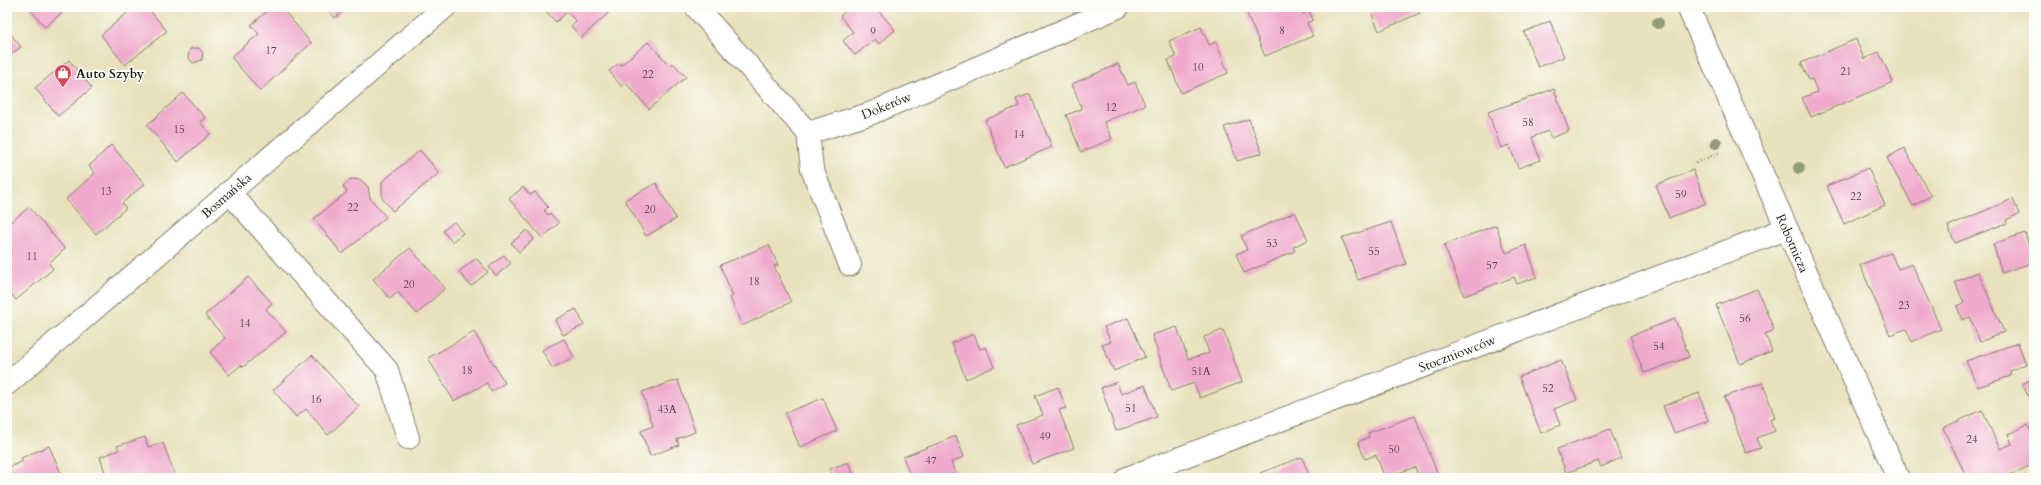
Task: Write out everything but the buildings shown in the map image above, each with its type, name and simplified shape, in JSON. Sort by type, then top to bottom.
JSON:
[{"type":"street","name":"Bosmańska","points":[[7,384],[445,7]]},
{"type":"street","points":[[696,7],[808,133],[812,169],[850,265]]},
{"type":"street","name":"Dokerów","points":[[808,133],[872,113],[1118,7]]},
{"type":"street","name":"Robotnicza","points":[[1688,7],[1898,478]]},
{"type":"street","points":[[229,192],[387,370],[408,438]]},
{"type":"street","name":"Stoczniowców","points":[[1128,478],[1786,229]]},
{"type":"path","points":[[1696,163],[1723,151]]},
{"type":"place","name":"Auto Szyby","points":[[63,88]]}]
